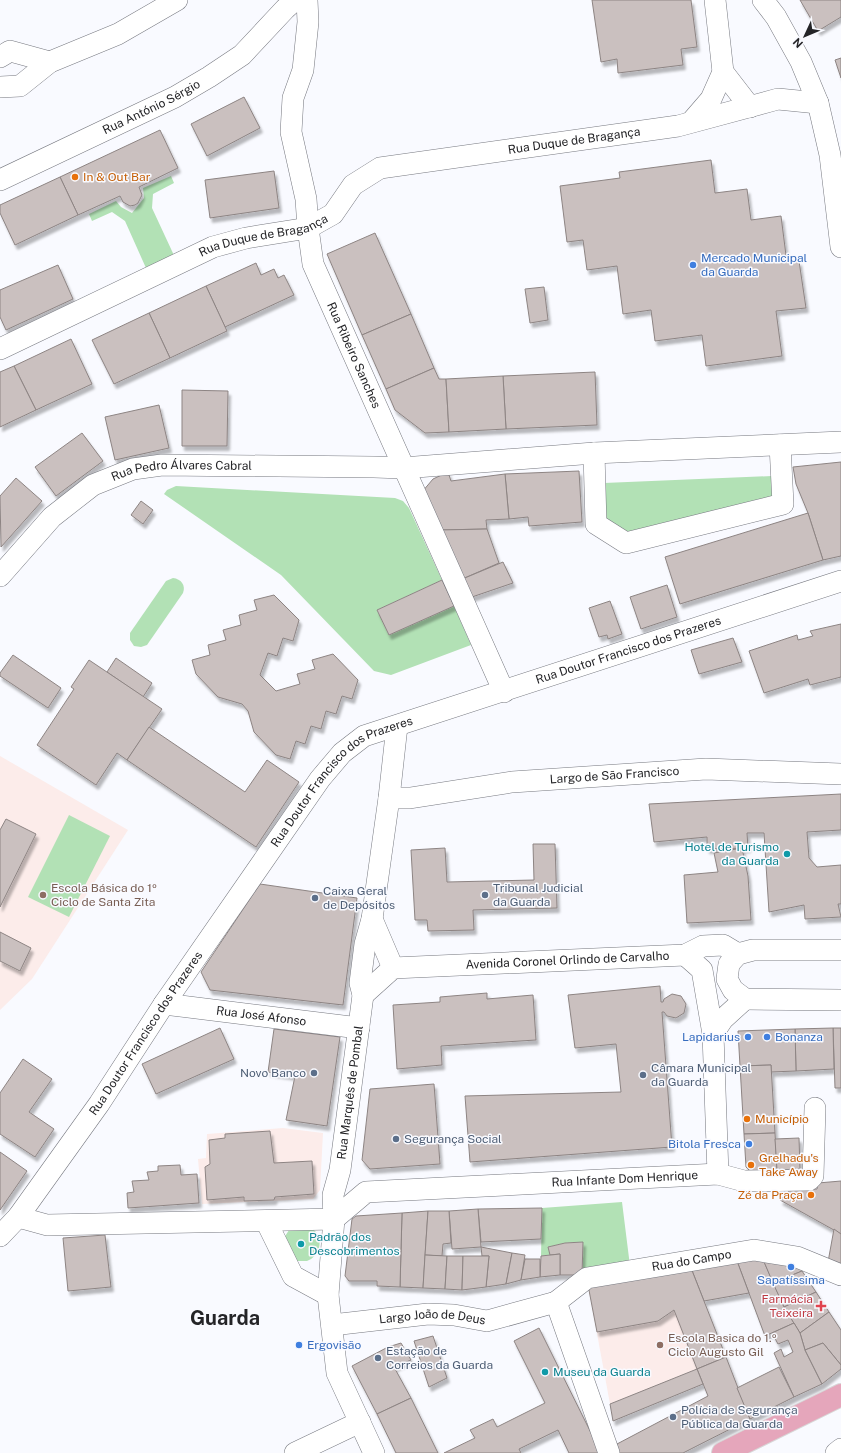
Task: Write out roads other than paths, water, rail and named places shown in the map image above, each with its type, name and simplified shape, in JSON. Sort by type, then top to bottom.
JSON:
[{"type":"main road","points":[[724,1453],[838,1401]]},
{"type":"street","points":[[0,86],[20,86],[50,62],[118,34],[177,0]]},
{"type":"street","name":"Rua Ribeiro Sanches","points":[[307,0],[308,22],[304,62],[303,70],[293,98],[291,132],[306,199],[313,264],[504,692]]},
{"type":"street","points":[[692,122],[711,99],[723,72],[715,0]]},
{"type":"street","points":[[763,0],[776,17],[801,62],[818,103],[830,155],[841,247]]},
{"type":"street","name":"Rua António Sérgio","points":[[0,180],[175,97],[209,78],[242,55],[289,3]]},
{"type":"street","points":[[0,57],[10,50],[50,62]]},
{"type":"street","points":[[723,72],[750,107]]},
{"type":"street","name":"Rua Duque de Bragança","points":[[0,349],[213,247],[246,238],[308,228],[333,214],[353,185],[380,168],[678,126],[778,99],[818,103]]},
{"type":"street","name":"Rua Pedro Álvares Cabral","points":[[0,576],[52,517],[93,485],[133,468],[162,465],[403,468],[594,453],[841,442]]},
{"type":"street","points":[[594,453],[596,524],[626,543],[783,504],[780,445]]},
{"type":"street","name":"Rua Doutor Francisco dos Prazeres","points":[[0,1236],[18,1217],[99,1104],[164,1004],[320,779],[342,753],[364,736],[841,582]]},
{"type":"street","name":"Rua Marquês de Pombal","points":[[374,1453],[337,1373],[328,1295],[334,1220],[333,1195],[340,1170],[363,995],[360,983],[365,944],[372,919],[389,798],[397,726]]},
{"type":"street","name":"Largo de São Francisco","points":[[389,798],[410,798],[512,782],[706,769],[841,774]]},
{"type":"street","points":[[363,995],[393,968],[372,919]]},
{"type":"street","name":"Avenida Coronel Orlindo de Carvalho","points":[[393,968],[685,955],[703,946],[723,945],[738,954]]},
{"type":"street","points":[[841,950],[753,950],[738,954],[729,964],[727,979],[733,990],[745,999],[841,1000]]},
{"type":"street","points":[[685,955],[702,970],[713,1034],[718,1174]]},
{"type":"street","points":[[713,1034],[723,1019],[745,999]]},
{"type":"street","name":"Rua José Afonso","points":[[164,1004],[359,1028]]},
{"type":"street","name":"Rua Infante Dom Henrique","points":[[366,1192],[718,1174],[744,1181],[809,1180],[813,1176],[815,1108]]},
{"type":"street","points":[[18,1217],[47,1225],[334,1220],[366,1192],[340,1170]]},
{"type":"street","points":[[266,1221],[292,1276],[328,1295]]},
{"type":"street","name":"Rua do Campo","points":[[587,1278],[754,1250],[797,1257],[841,1275]]},
{"type":"street","name":"Largo João de Deus","points":[[332,1325],[428,1314],[454,1315],[487,1321],[556,1302],[587,1278]]},
{"type":"street","points":[[556,1302],[608,1450]]},
{"type":"street","points":[[295,1453],[360,1422]]},
{"type":"street","points":[[836,1453],[841,1449]]},
{"type":"place","name":"In & Out Bar","points":[[75,177]]},
{"type":"place","name":"Mercado Municipal da Guarda","points":[[693,265]]},
{"type":"place","name":"Hotel de Turismo da Guarda","points":[[787,854]]},
{"type":"place","name":"Escola Básica do 1º Ciclo de Santa Zita","points":[[43,895]]},
{"type":"place","name":"Tribunal Judicial da Guarda","points":[[485,895]]},
{"type":"place","name":"Caixa Geral de Depósitos","points":[[315,898]]},
{"type":"place","name":"Lapidarius","points":[[748,1037]]},
{"type":"place","name":"Bonanza","points":[[767,1037]]},
{"type":"place","name":"Novo Banco","points":[[314,1073]]},
{"type":"place","name":"Câmara Municipal da Guarda","points":[[643,1075]]},
{"type":"place","name":"Município","points":[[747,1119]]},
{"type":"place","name":"Segurança Social","points":[[396,1139]]},
{"type":"place","name":"Bitola Fresca","points":[[749,1144]]},
{"type":"place","name":"Grelhadu's Take Away","points":[[751,1165]]},
{"type":"place","name":"Zé da Praça","points":[[811,1195]]},
{"type":"place","name":"Padrão dos Descobrimentos","points":[[301,1244]]},
{"type":"place","name":"Sapatíssima","points":[[791,1267]]},
{"type":"place","name":"Farmácia Teixeira","points":[[821,1306]]},
{"type":"place","name":"Ergovisão","points":[[299,1345]]},
{"type":"place","name":"Escola Basica do 1.º Ciclo Augusto Gil","points":[[660,1345]]},
{"type":"place","name":"Estação de Correios da Guarda","points":[[378,1358]]},
{"type":"place","name":"Museu da Guarda","points":[[545,1372]]},
{"type":"place","name":"Polícia de Segurança Pública da Guarda","points":[[673,1417]]},
{"type":"district","name":"Guarda","points":[[225,1318]]}]
